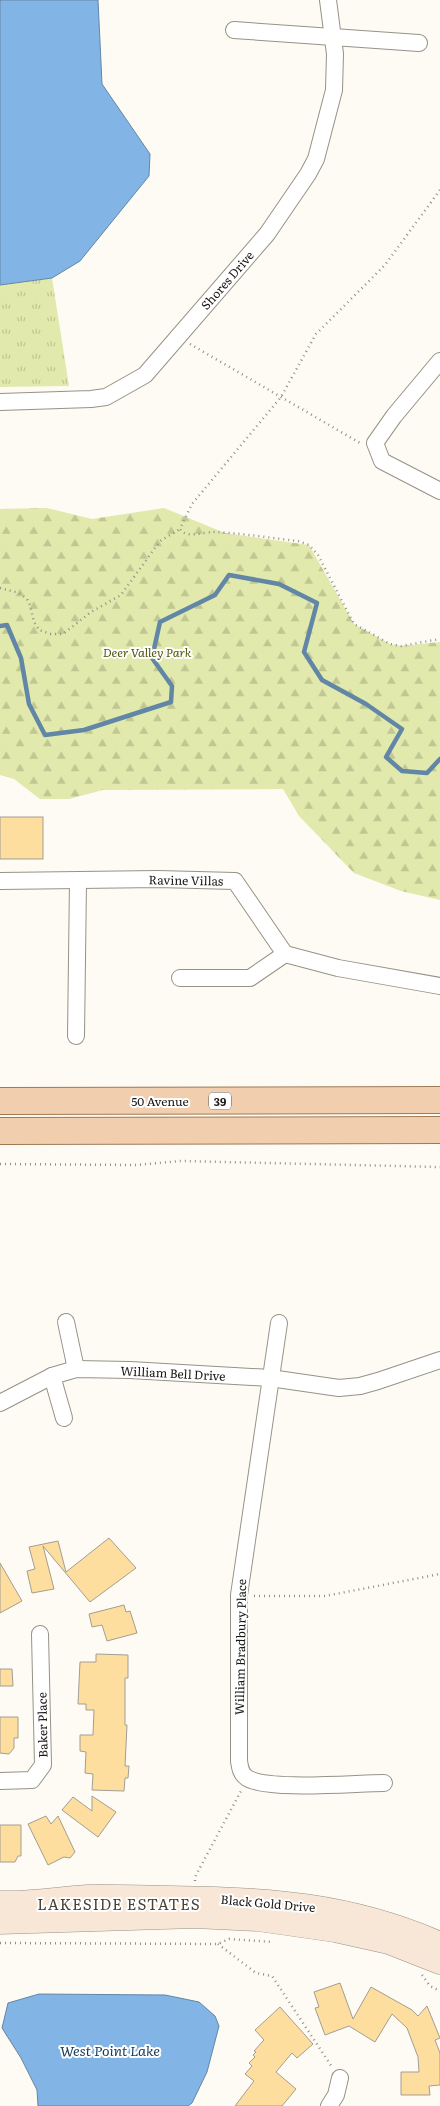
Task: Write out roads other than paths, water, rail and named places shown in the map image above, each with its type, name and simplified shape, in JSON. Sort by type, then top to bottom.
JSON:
[{"type":"main road","name":"50 Avenue","points":[[0,1101],[440,1100]]},
{"type":"main road","points":[[0,1130],[440,1130]]},
{"type":"main road","name":"Black Gold Drive","points":[[0,1903],[23,1904],[87,1897],[268,1900],[310,1905],[344,1912],[385,1923],[440,1944]]},
{"type":"main road","name":"Black Gold Drive","points":[[0,1922],[195,1916],[258,1919],[335,1930],[381,1940],[430,1966]]},
{"type":"street","name":"Shores Drive","points":[[0,402],[91,400],[106,396],[145,375],[267,234],[308,174],[316,159],[334,90],[335,54],[328,0]]},
{"type":"street","points":[[234,30],[419,43]]},
{"type":"street","points":[[440,361],[394,416],[375,443],[382,460],[440,491]]},
{"type":"street","name":"Ravine Villas","points":[[0,881],[78,882],[158,879],[235,881],[285,954]]},
{"type":"street","points":[[76,1036],[78,882]]},
{"type":"street","points":[[180,978],[250,978],[285,954],[338,968],[440,986]]},
{"type":"street","points":[[66,1322],[76,1369]]},
{"type":"street","points":[[270,1378],[279,1323]]},
{"type":"street","name":"William Bell Drive","points":[[0,1403],[52,1376],[76,1369],[130,1370],[270,1378],[323,1386],[360,1386],[404,1374],[440,1360]]},
{"type":"street","points":[[52,1376],[64,1418]]},
{"type":"street","name":"William Bradbury Place","points":[[270,1378],[239,1595],[239,1761],[241,1772],[248,1778],[273,1785],[384,1783]]},
{"type":"street","name":"Baker Place","points":[[0,1781],[32,1780],[43,1764],[40,1634]]},
{"type":"street","points":[[329,2106],[336,2095],[340,2078]]},
{"type":"water","points":[[0,0],[98,0],[102,84],[150,154],[149,176],[80,261],[52,278],[0,285]]},
{"type":"water","name":"West Point Lake","points":[[39,1994],[165,1995],[199,2002],[215,2016],[219,2026],[207,2072],[192,2103],[188,2106],[38,2106],[37,2090],[21,2058],[2,2028],[8,2003]]},
{"type":"waterway","points":[[0,626],[7,625],[21,658],[29,704],[45,735],[84,730],[171,702],[172,686],[152,658],[160,622],[215,595],[229,575],[279,584],[317,603],[304,652],[322,680],[366,704],[402,729],[386,757],[402,771],[427,773],[440,759]]},
{"type":"district","name":"LAKESIDE ESTATES","points":[[119,1903]]},
{"type":"park label","name":"Deer Valley Park","points":[[147,652]]}]
